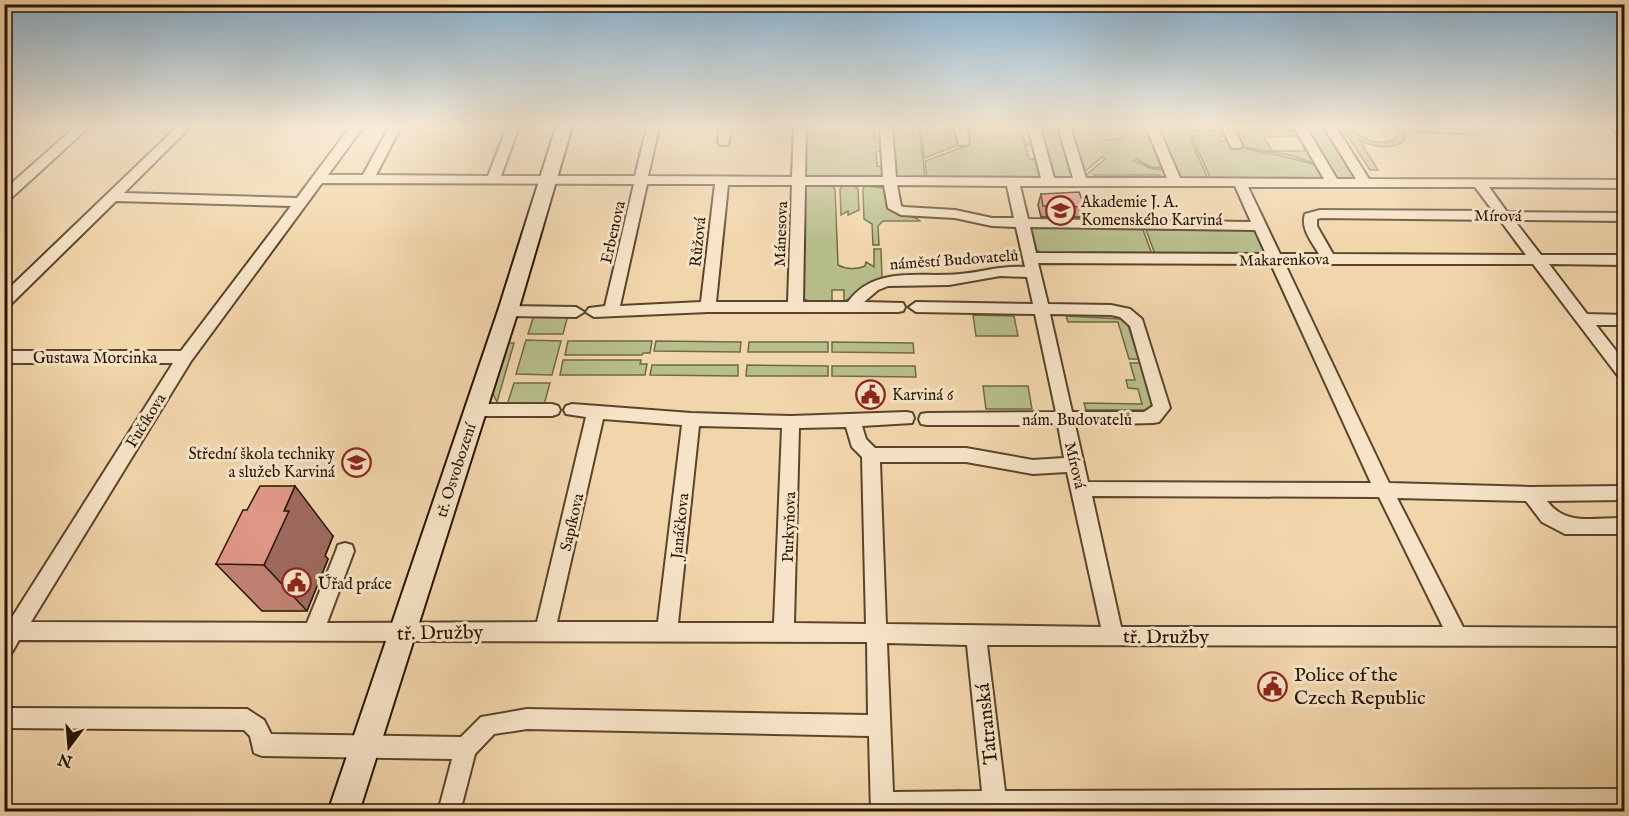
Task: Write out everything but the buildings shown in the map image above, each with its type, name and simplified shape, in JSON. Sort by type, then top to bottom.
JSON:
[{"type":"street","points":[[4,197],[40,165]]},
{"type":"street","points":[[4,302],[145,165]]},
{"type":"street","name":"Fučíkova","points":[[8,637],[185,357],[328,165]]},
{"type":"street","points":[[367,180],[375,165]]},
{"type":"street","points":[[493,180],[499,165]]},
{"type":"street","name":"tř. Osvobození","points":[[343,812],[508,311],[552,165]]},
{"type":"street","name":"Erbenova","points":[[612,310],[645,165]]},
{"type":"street","name":"Mánesova","points":[[795,307],[800,165]]},
{"type":"street","points":[[889,165],[895,208],[902,212],[955,214],[992,222],[1024,224],[1260,226]]},
{"type":"street","points":[[1044,165],[1049,183]]},
{"type":"street","points":[[1076,165],[1081,182]]},
{"type":"street","points":[[1168,165],[1175,183]]},
{"type":"street","points":[[1322,165],[1333,183]]},
{"type":"street","points":[[1354,165],[1365,183]]},
{"type":"street","points":[[318,179],[547,181]]},
{"type":"street","name":"Mírová","points":[[547,181],[1624,184]]},
{"type":"street","name":"Růžová","points":[[708,307],[722,182]]},
{"type":"street","name":"Mírová","points":[[1013,183],[1024,224],[1074,465],[1113,636]]},
{"type":"street","points":[[1240,183],[1273,258],[1457,636]]},
{"type":"street","points":[[1479,184],[1506,215],[1624,372]]},
{"type":"street","points":[[113,197],[300,202]]},
{"type":"street","name":"Mírová","points":[[1328,258],[1310,226],[1310,218],[1320,214],[1624,217]]},
{"type":"street","name":"Makarenkova","points":[[1032,265],[1273,258],[1624,260]]},
{"type":"street","name":"náměstí Budovatelů","points":[[852,307],[858,295],[871,286],[891,280],[962,280],[1032,265]]},
{"type":"street","points":[[594,312],[708,307],[898,307]]},
{"type":"street","name":"nám. Budovatelů","points":[[916,307],[1119,311],[1133,318],[1137,323],[1162,408],[1153,417],[927,419]]},
{"type":"street","points":[[508,311],[576,312]]},
{"type":"street","points":[[1584,319],[1624,320]]},
{"type":"street","name":"Gustawa Morcinka","points":[[4,357],[185,357]]},
{"type":"street","points":[[475,410],[552,410]]},
{"type":"street","points":[[572,410],[691,419],[791,422],[906,418]]},
{"type":"street","name":"Sapíkova","points":[[545,631],[596,412]]},
{"type":"street","name":"Janáčkova","points":[[667,632],[691,419]]},
{"type":"street","points":[[852,419],[858,442],[871,455],[881,807],[1624,800]]},
{"type":"street","name":"Purkyňova","points":[[784,632],[791,422]]},
{"type":"street","points":[[871,455],[966,455],[1033,467],[1074,465]]},
{"type":"street","points":[[1081,489],[1624,493]]},
{"type":"street","points":[[1531,494],[1548,517],[1565,526],[1624,526]]},
{"type":"street","points":[[314,632],[345,551]]},
{"type":"street","name":"tř. Družby","points":[[8,637],[545,631],[875,633],[976,636],[1624,637]]},
{"type":"street","name":"Tatranská","points":[[976,636],[995,807]]},
{"type":"street","points":[[4,718],[247,720],[257,726],[262,745],[466,748]]},
{"type":"street","points":[[449,812],[466,748],[489,724],[527,719],[878,726]]},
{"type":"green space","points":[[805,165],[877,165],[884,167],[885,174],[882,177],[807,177]]},
{"type":"green space","points":[[893,165],[923,165],[925,178],[901,178],[894,174]]},
{"type":"green space","points":[[925,165],[1040,165],[1043,175],[1037,179],[927,178]]},
{"type":"green space","points":[[1048,165],[1071,165],[1074,176],[1071,178],[1052,177]]},
{"type":"green space","points":[[1080,165],[1092,165],[1083,173]]},
{"type":"green space","points":[[1098,165],[1143,165],[1164,170],[1167,176],[1164,179],[1159,175],[1094,175],[1095,179],[1085,176]]},
{"type":"green space","points":[[1147,165],[1163,165],[1164,168]]},
{"type":"green space","points":[[1172,165],[1202,165],[1208,179],[1182,179],[1177,176]]},
{"type":"green space","points":[[1205,165],[1314,165],[1320,167],[1325,178],[1211,179]]},
{"type":"green space","points":[[1327,165],[1349,165],[1356,178],[1339,179],[1335,178]]},
{"type":"green space","points":[[1367,165],[1375,165],[1378,170],[1370,170]]},
{"type":"green space","points":[[832,186],[835,189],[838,265],[855,268],[865,266],[866,262],[874,267],[874,249],[881,249],[882,279],[844,301],[844,290],[832,290],[832,301],[808,301],[803,298],[805,188]]},
{"type":"green space","points":[[843,186],[854,186],[858,189],[859,210],[848,215],[848,211],[841,215],[840,189]]},
{"type":"green space","points":[[865,186],[884,188],[887,191],[889,209],[920,221],[883,221],[878,226],[879,245],[873,245],[872,224],[864,219],[863,189]]},
{"type":"green space","points":[[1030,226],[1142,227],[1153,257],[1045,254],[1036,250]]},
{"type":"green space","points":[[1145,227],[1255,229],[1266,251],[1265,254],[1156,257]]},
{"type":"green space","points":[[534,315],[568,315],[563,334],[528,334]]},
{"type":"green space","points":[[973,315],[1014,316],[1018,336],[976,336]]},
{"type":"green space","points":[[1066,316],[1122,319],[1128,325],[1139,359],[1129,359],[1118,322],[1068,322]]},
{"type":"green space","points":[[526,340],[561,341],[552,375],[516,374]]},
{"type":"green space","points":[[568,341],[652,341],[650,353],[642,355],[565,355]]},
{"type":"green space","points":[[656,341],[741,342],[740,352],[654,351]]},
{"type":"green space","points":[[749,342],[828,342],[828,352],[748,352]]},
{"type":"green space","points":[[832,342],[913,343],[914,353],[832,352]]},
{"type":"green space","points":[[506,343],[514,343],[497,402],[492,392]]},
{"type":"green space","points":[[563,360],[641,360],[640,364],[647,364],[645,375],[560,375]]},
{"type":"green space","points":[[1130,363],[1140,363],[1151,407],[1145,410],[1086,410],[1084,403],[1142,404],[1138,389],[1128,388],[1126,380],[1135,380]]},
{"type":"green space","points":[[652,365],[738,365],[738,376],[650,375]]},
{"type":"green space","points":[[747,365],[828,366],[828,376],[746,376]]},
{"type":"green space","points":[[832,366],[915,366],[916,377],[832,376]]},
{"type":"green space","points":[[514,383],[550,383],[544,405],[507,405]]},
{"type":"green space","points":[[983,386],[1028,386],[1032,409],[986,409]]},
{"type":"place","name":"Akademie J. A. Komenského Karviná","points":[[1060,210]]},
{"type":"place","name":"Karviná 6","points":[[871,394]]},
{"type":"place","name":"Střední škola techniky a služeb Karviná","points":[[356,462]]},
{"type":"place","name":"Úřad práce","points":[[297,583]]},
{"type":"place","name":"Police of the Czech Republic","points":[[1273,686]]}]
